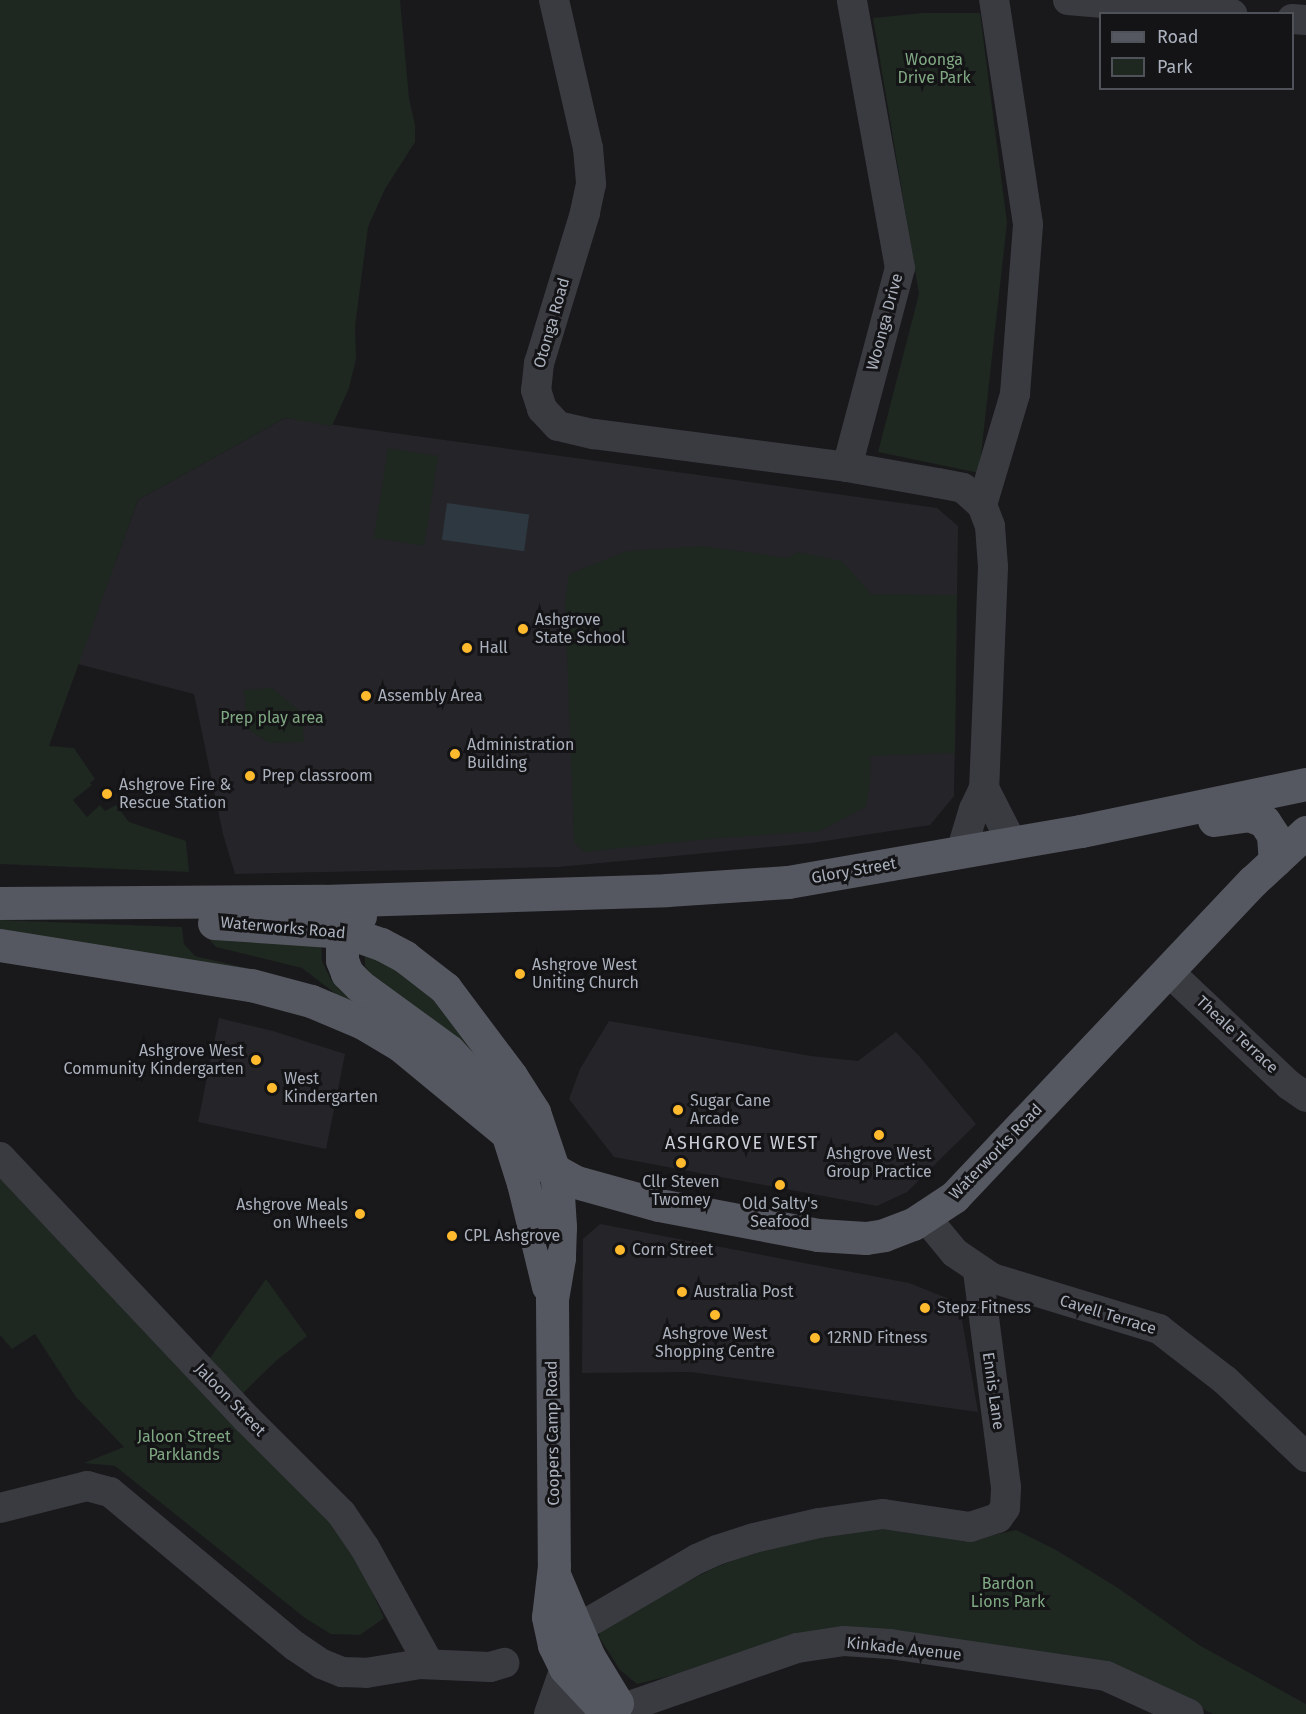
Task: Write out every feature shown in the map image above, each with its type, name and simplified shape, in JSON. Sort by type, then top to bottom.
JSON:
[{"type":"main road","name":"Glory Street","points":[[396,898],[668,890],[788,882],[1081,831],[1306,784]]},
{"type":"main road","points":[[1081,831],[1148,831],[1252,816],[1264,820],[1270,828],[1275,861]]},
{"type":"main road","name":"Waterworks Road","points":[[0,945],[251,985],[328,1007],[400,1045],[554,1170],[593,1188],[637,1200],[844,1238],[884,1235],[926,1218],[969,1183],[1275,861],[1306,832]]},
{"type":"main road","points":[[346,932],[360,916],[396,898]]},
{"type":"main road","name":"Waterworks Road","points":[[0,904],[396,898]]},
{"type":"main road","name":"Waterworks Road","points":[[0,904],[92,916],[346,932],[393,950],[426,971],[445,988],[528,1101],[538,1122],[554,1170]]},
{"type":"main road","name":"Coopers Camp Road","points":[[346,932],[342,954],[350,977],[466,1066],[493,1102],[507,1133],[523,1183],[552,1299]]},
{"type":"main road","name":"Coopers Camp Road","points":[[554,1170],[559,1197],[560,1251],[552,1299],[554,1566],[588,1681]]},
{"type":"street","name":"Otonga Road","points":[[554,0],[588,148],[591,184],[585,213],[539,363],[536,390],[542,410],[558,426],[594,434],[847,467]]},
{"type":"street","name":"Woonga Drive","points":[[847,467],[900,268],[852,0]]},
{"type":"street","points":[[982,505],[1015,394],[1028,224],[994,0]]},
{"type":"street","points":[[1068,0],[1209,12]]},
{"type":"street","points":[[847,467],[963,489],[982,505],[990,526],[993,567],[984,788],[974,809],[962,852]]},
{"type":"street","points":[[984,788],[1012,843]]},
{"type":"street","name":"Theale Terrace","points":[[1169,972],[1289,1085],[1306,1097]]},
{"type":"street","name":"Jaloon Street","points":[[0,1157],[248,1420],[341,1513],[360,1539],[429,1664]]},
{"type":"street","name":"Cavell Terrace","points":[[926,1218],[946,1245],[978,1271],[1008,1283],[1159,1329],[1225,1380],[1306,1457]]},
{"type":"street","name":"Ennis Lane","points":[[588,1681],[696,1559],[717,1550],[819,1522],[883,1514],[970,1527],[995,1520],[1004,1510],[1006,1488],[978,1271]]},
{"type":"street","points":[[0,1508],[87,1486],[110,1492],[295,1646],[322,1664],[356,1674],[429,1664],[490,1667],[504,1663]]},
{"type":"street","name":"Kinkade Avenue","points":[[588,1681],[843,1641],[890,1644],[1106,1676],[1189,1714]]},
{"type":"street","points":[[549,1714],[588,1681]]},
{"type":"shaded area","name":"Ashgrove State School","points":[[285,418],[937,508],[958,526],[954,796],[930,825],[812,843],[558,867],[235,874],[223,834],[194,694],[78,664],[138,500]]},
{"type":"shaded area","points":[[447,503],[529,515],[524,551],[442,540]]},
{"type":"shaded area","name":"West Kindergarten","points":[[219,1018],[273,1031],[345,1054],[326,1149],[198,1122]]},
{"type":"shaded area","points":[[609,1021],[811,1056],[858,1061],[896,1032],[976,1124],[907,1192],[877,1206],[614,1157],[569,1099],[580,1069]]},
{"type":"shaded area","points":[[600,1224],[909,1283],[959,1303],[978,1412],[691,1372],[582,1373],[583,1239]]},
{"type":"green space","points":[[0,0],[400,0],[415,142],[385,189],[368,227],[355,327],[356,359],[349,388],[332,426],[285,418],[138,500],[49,746],[74,748],[95,779],[90,783],[92,785],[73,800],[87,817],[100,805],[105,811],[116,805],[129,822],[186,841],[189,872],[0,864]]},
{"type":"green space","name":"Woonga Drive Park","points":[[922,13],[980,13],[1007,223],[979,473],[878,452],[919,294],[873,18]]},
{"type":"green space","points":[[388,448],[438,456],[424,546],[374,538]]},
{"type":"green space","points":[[703,546],[788,558],[798,552],[842,561],[871,594],[957,595],[955,753],[871,756],[866,807],[820,831],[719,838],[584,852],[574,842],[565,601],[569,574],[627,551]]},
{"type":"green space","name":"Prep play area","points":[[272,688],[302,713],[304,742],[270,743],[247,729],[244,690]]},
{"type":"green space","points":[[0,920],[182,927],[184,944],[195,956],[276,975],[0,934]]},
{"type":"green space","points":[[207,937],[321,939],[322,961],[331,980],[371,1008],[337,995],[302,968],[216,947]]},
{"type":"green space","points":[[365,948],[425,985],[495,1074],[378,983],[365,966]]},
{"type":"green space","name":"Jaloon Street Parklands","points":[[0,1175],[284,1465],[353,1549],[384,1618],[360,1635],[331,1634],[305,1618],[115,1466],[84,1463],[124,1447],[76,1397],[35,1334],[12,1349],[0,1335]]},
{"type":"green space","points":[[266,1279],[307,1336],[277,1360],[242,1394],[210,1358]]},
{"type":"green space","name":"Bardon Lions Park","points":[[886,1525],[981,1538],[1016,1530],[1056,1550],[1118,1588],[1199,1645],[1306,1704],[1306,1714],[1213,1714],[1116,1668],[842,1627],[637,1684],[620,1670],[599,1637],[601,1628],[650,1601],[712,1569],[761,1549]]},
{"type":"place","name":"Ashgrove State School","points":[[523,629]]},
{"type":"place","name":"Hall","points":[[467,648]]},
{"type":"place","name":"Assembly Area","points":[[366,696]]},
{"type":"place","name":"Administration Building","points":[[455,754]]},
{"type":"place","name":"Prep classroom","points":[[250,776]]},
{"type":"place","name":"Ashgrove Fire & Rescue Station","points":[[107,794]]},
{"type":"place","name":"Ashgrove West Uniting Church","points":[[520,974]]},
{"type":"place","name":"Ashgrove West Community Kindergarten","points":[[256,1060]]},
{"type":"place","name":"West Kindergarten","points":[[272,1088]]},
{"type":"place","name":"Sugar Cane Arcade","points":[[678,1110]]},
{"type":"place","name":"Ashgrove West Group Practice","points":[[879,1135]]},
{"type":"place","name":"Cllr Steven Twomey","points":[[681,1163]]},
{"type":"place","name":"Old Salty's Seafood","points":[[780,1185]]},
{"type":"place","name":"Ashgrove Meals on Wheels","points":[[360,1214]]},
{"type":"place","name":"CPL Ashgrove","points":[[452,1236]]},
{"type":"place","name":"Corn Street","points":[[620,1250]]},
{"type":"place","name":"Australia Post","points":[[682,1292]]},
{"type":"place","name":"Stepz Fitness","points":[[925,1308]]},
{"type":"place","name":"Ashgrove West Shopping Centre","points":[[715,1315]]},
{"type":"place","name":"12RND Fitness","points":[[815,1338]]},
{"type":"district","name":"ASHGROVE WEST","points":[[742,1143]]}]
